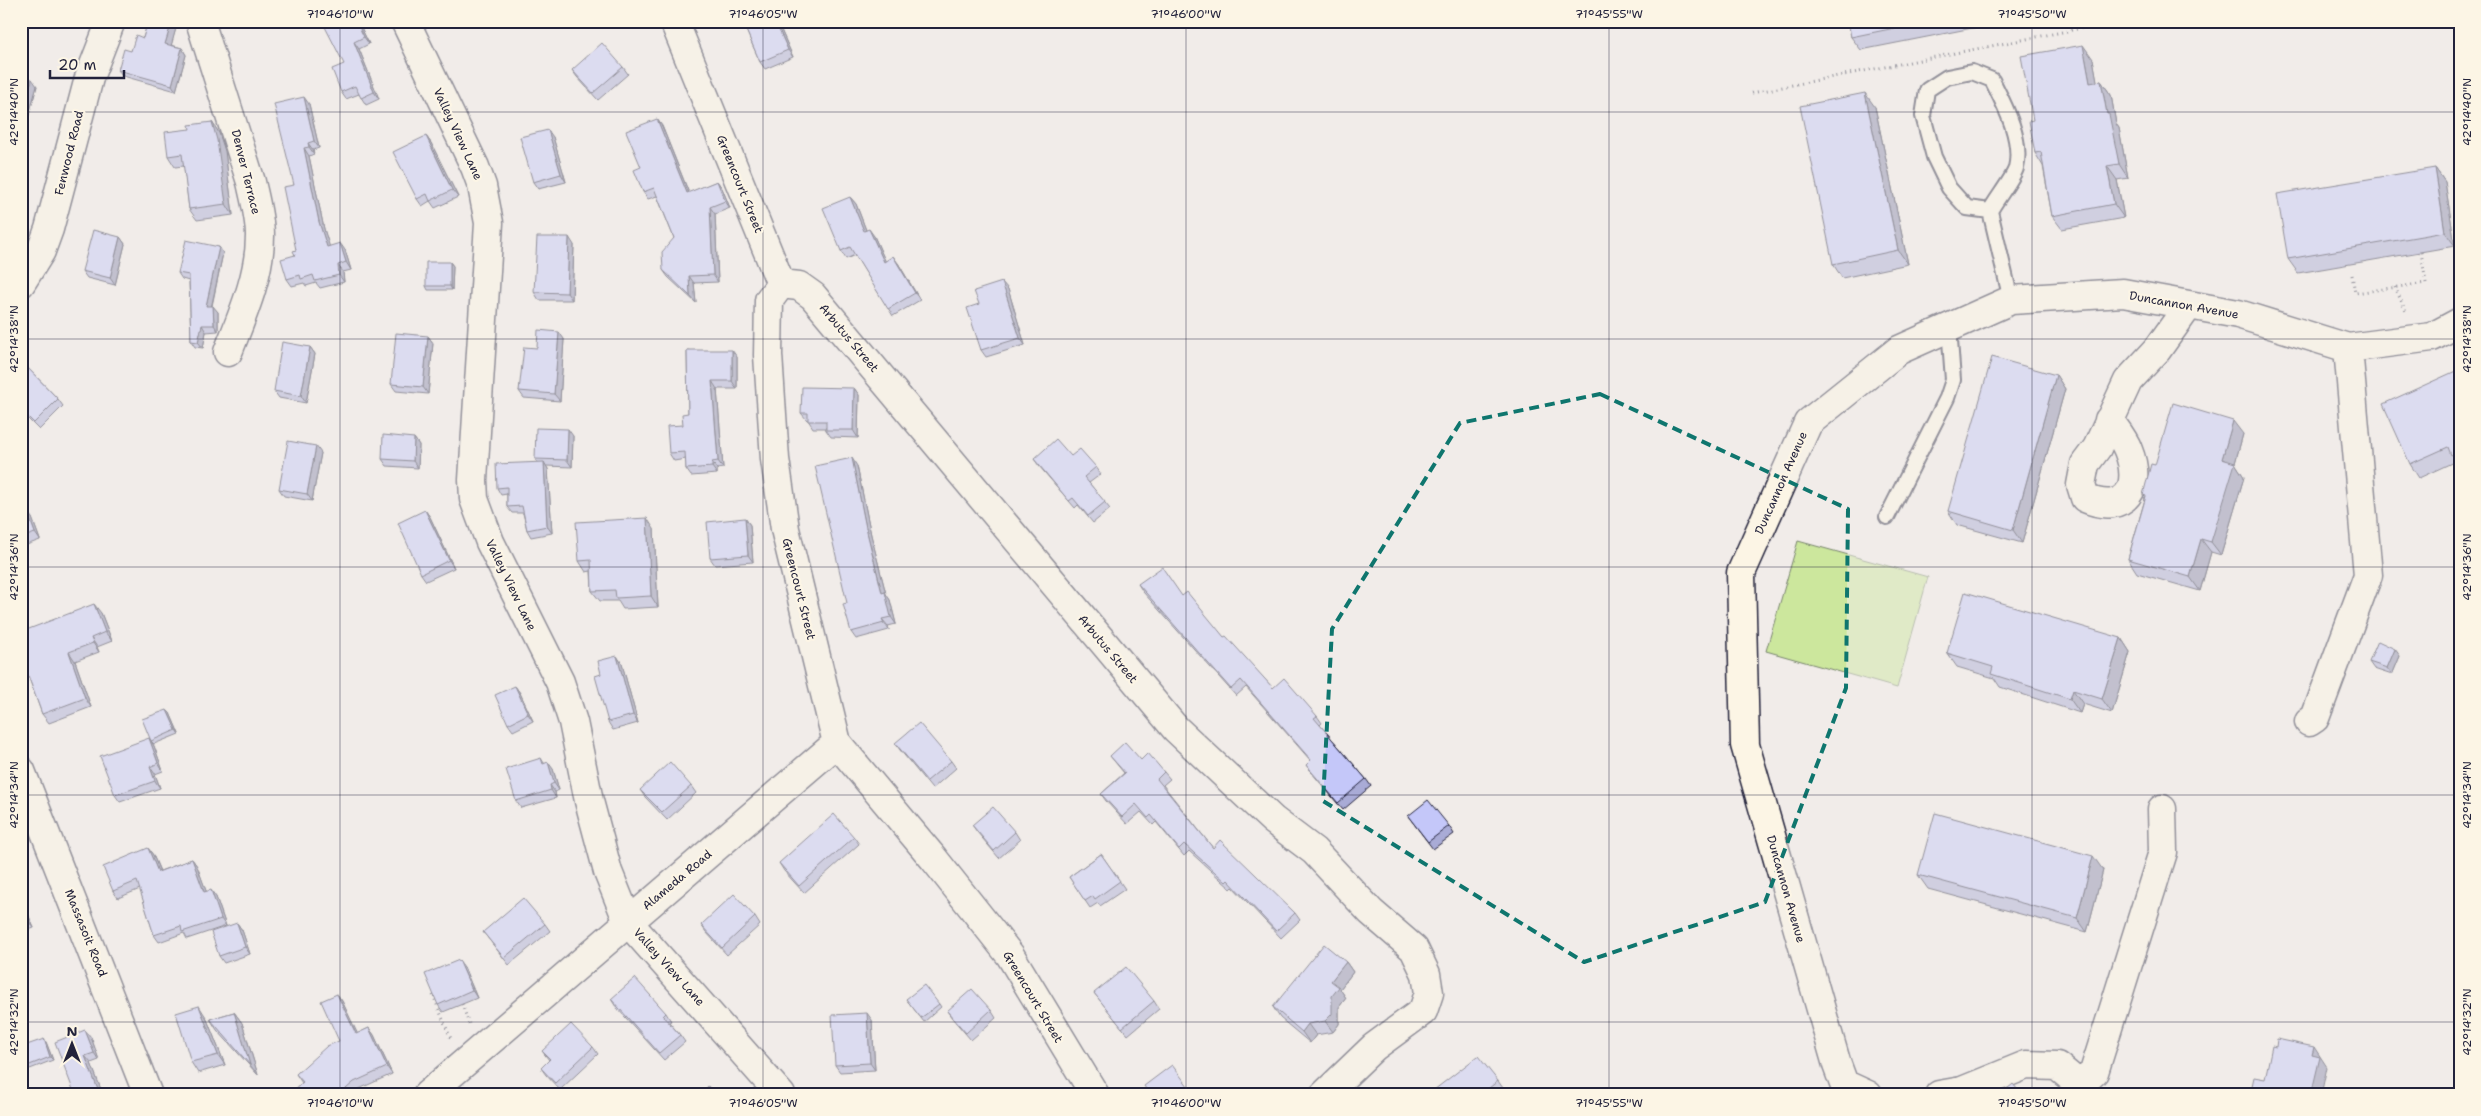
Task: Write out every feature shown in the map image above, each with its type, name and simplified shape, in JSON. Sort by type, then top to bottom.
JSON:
[{"type":"street","name":"Fenwood Road","points":[[21,283],[41,251],[49,230],[87,86],[111,21]]},
{"type":"street","name":"Denver Terrace","points":[[200,21],[251,182],[257,209],[260,237],[249,294],[228,352]]},
{"type":"street","name":"Valley View Lane","points":[[405,21],[475,167],[482,186],[489,222],[490,243],[476,405],[474,499],[490,542],[509,584],[560,682],[573,722],[589,801],[608,872],[628,922],[781,1095]]},
{"type":"street","name":"Greencourt Street","points":[[674,21],[781,284],[769,300],[768,355],[775,459],[785,529],[837,744],[1010,955],[1095,1095]]},
{"type":"street","name":"Arbutus Street","points":[[781,284],[799,286],[813,296],[1176,729],[1273,820],[1314,851],[1371,912],[1414,949],[1426,974],[1429,994],[1423,1011],[1374,1047],[1324,1095]]},
{"type":"street","name":"Duncannon Avenue","points":[[1868,1095],[1844,1084],[1837,1065],[1745,745],[1741,573],[1808,423],[1899,350],[2011,300],[2123,293],[2238,314],[2348,348],[2432,337],[2460,322]]},
{"type":"street","points":[[2109,420],[2128,381],[2157,350],[2190,305]]},
{"type":"street","points":[[2309,722],[2315,718],[2368,575],[2348,348]]},
{"type":"street","name":"Alameda Road","points":[[430,1094],[837,744]]},
{"type":"street","name":"Massasoit Road","points":[[21,771],[148,1095]]},
{"type":"street","points":[[1938,1095],[1962,1091],[2026,1065],[2057,1066],[2080,1085],[2094,1072],[2163,852],[2162,809]]},
{"type":"lane","points":[[1990,211],[1968,208],[1949,188],[1934,157],[1923,116],[1927,90],[1947,77],[1972,72],[1992,80],[2011,123],[2016,146],[2016,169],[1990,211],[2011,300]]},
{"type":"lane","points":[[1887,517],[1947,398],[1952,380],[1949,328]]},
{"type":"path","points":[[1752,93],[2118,21]]},
{"type":"path","points":[[2352,275],[2355,293],[2426,283],[2421,252]]},
{"type":"path","points":[[2395,287],[2408,316]]},
{"type":"path","points":[[433,995],[461,1066]]},
{"type":"highlighted area","points":[[1600,394],[1848,509],[1846,688],[1765,902],[1584,962],[1323,801],[1332,629],[1460,423]]},
{"type":"green space","points":[[1798,541],[1928,577],[1897,688],[1766,651]]},
{"type":"building","points":[[148,21],[172,21],[165,44],[182,48],[172,85],[118,70],[124,49],[131,51],[136,35],[143,38]]},
{"type":"building","points":[[322,21],[356,21],[364,37],[354,42],[374,92],[361,98],[355,86],[341,92],[332,69],[344,64]]},
{"type":"building","points":[[742,21],[775,21],[788,50],[760,62]]},
{"type":"building","points":[[1848,21],[1929,21],[1851,37]]},
{"type":"building","points":[[602,43],[623,67],[593,93],[572,70]]},
{"type":"building","points":[[2083,45],[2090,83],[2101,81],[2119,164],[2107,166],[2114,204],[2052,216],[2041,152],[2035,153],[2029,121],[2033,120],[2021,56]]},
{"type":"building","points":[[21,76],[32,79],[21,117]]},
{"type":"building","points":[[1865,93],[1898,250],[1833,264],[1800,106]]},
{"type":"building","points":[[304,97],[314,141],[308,143],[309,147],[304,148],[319,222],[327,247],[340,243],[346,262],[338,265],[339,275],[315,281],[313,275],[301,279],[300,275],[287,279],[281,259],[295,255],[293,251],[296,250],[283,187],[294,185],[274,104]]},
{"type":"building","points":[[657,119],[687,193],[717,181],[725,201],[710,207],[713,275],[689,276],[690,296],[663,270],[662,252],[674,238],[654,188],[643,192],[634,170],[641,167],[626,131]]},
{"type":"building","points":[[212,122],[217,140],[226,204],[189,209],[182,154],[168,156],[165,132],[190,129],[189,125]]},
{"type":"building","points":[[548,130],[561,174],[533,182],[520,137]]},
{"type":"building","points":[[426,136],[452,190],[430,201],[427,194],[417,199],[393,152]]},
{"type":"building","points":[[2435,168],[2445,232],[2288,259],[2277,194]]},
{"type":"building","points":[[850,197],[864,231],[869,229],[884,262],[893,256],[915,293],[888,309],[850,247],[841,251],[823,208]]},
{"type":"building","points":[[93,230],[120,237],[110,278],[82,271]]},
{"type":"building","points":[[537,237],[569,237],[567,293],[534,292]]},
{"type":"building","points":[[186,240],[219,247],[206,306],[213,306],[214,325],[202,325],[198,342],[191,341],[189,275],[178,273]]},
{"type":"building","points":[[426,262],[450,262],[450,286],[426,286]]},
{"type":"building","points":[[1002,282],[1020,338],[981,350],[967,308],[979,304],[974,291]]},
{"type":"building","points":[[538,330],[559,332],[554,394],[519,391],[524,347],[537,348]]},
{"type":"building","points":[[396,333],[428,336],[423,387],[391,384]]},
{"type":"building","points":[[282,342],[310,347],[301,396],[274,391]]},
{"type":"building","points":[[687,350],[732,350],[732,381],[712,381],[718,461],[712,462],[712,467],[686,469],[685,452],[669,453],[667,426],[683,425],[682,414],[688,413]]},
{"type":"building","points":[[1992,357],[2056,375],[2013,530],[1948,511]]},
{"type":"building","points":[[21,361],[58,399],[34,423],[21,410]]},
{"type":"building","points":[[2460,369],[2460,451],[2451,455],[2448,447],[2410,464],[2383,404]]},
{"type":"building","points":[[802,387],[854,388],[853,430],[826,430],[826,421],[808,421],[808,413],[801,413]]},
{"type":"building","points":[[2173,403],[2233,421],[2222,459],[2235,463],[2211,542],[2201,539],[2190,577],[2128,559],[2146,496],[2143,495],[2151,464],[2155,465]]},
{"type":"building","points":[[536,428],[568,429],[567,460],[535,459]]},
{"type":"building","points":[[383,435],[414,438],[413,461],[382,459]]},
{"type":"building","points":[[1056,439],[1071,456],[1080,449],[1096,467],[1084,477],[1105,502],[1088,516],[1073,498],[1069,501],[1034,459]]},
{"type":"building","points":[[288,441],[316,446],[307,494],[279,489]]},
{"type":"building","points":[[852,458],[866,528],[882,593],[885,592],[891,617],[882,619],[884,623],[851,632],[843,604],[847,603],[815,466]]},
{"type":"building","points":[[544,462],[547,526],[527,530],[522,506],[507,507],[507,487],[497,488],[496,464]]},
{"type":"building","points":[[425,510],[449,560],[421,574],[398,523]]},
{"type":"building","points":[[27,511],[35,533],[21,538],[21,513]]},
{"type":"building","points":[[647,518],[651,596],[616,598],[615,590],[592,591],[591,560],[579,561],[576,522]]},
{"type":"building","points":[[745,518],[748,555],[710,558],[707,522]]},
{"type":"building","points":[[1162,567],[1182,596],[1187,592],[1224,637],[1226,636],[1273,688],[1284,678],[1317,716],[1314,718],[1366,779],[1338,803],[1306,765],[1311,760],[1241,680],[1231,689],[1138,584]]},
{"type":"building","points":[[1965,592],[2121,638],[2102,699],[2073,690],[2070,699],[1991,674],[1993,667],[1947,653]]},
{"type":"building","points":[[94,604],[105,632],[91,638],[93,643],[69,652],[85,698],[42,714],[21,656],[21,632]]},
{"type":"building","points":[[2378,641],[2395,649],[2387,668],[2369,662]]},
{"type":"building","points":[[617,656],[633,715],[608,722],[595,676],[601,674],[598,661]]},
{"type":"building","points":[[515,686],[528,714],[508,724],[495,695]]},
{"type":"building","points":[[167,710],[176,730],[151,741],[142,719]]},
{"type":"building","points":[[919,723],[951,761],[927,781],[895,743]]},
{"type":"building","points":[[149,738],[158,763],[150,767],[155,781],[115,795],[100,756]]},
{"type":"building","points":[[1125,742],[1141,760],[1148,753],[1164,772],[1157,779],[1213,848],[1220,840],[1295,913],[1276,931],[1228,880],[1226,882],[1184,844],[1179,849],[1151,815],[1148,818],[1136,804],[1122,817],[1101,794],[1125,773],[1110,756]]},
{"type":"building","points":[[541,758],[543,764],[548,762],[554,783],[550,785],[551,790],[516,801],[506,769]]},
{"type":"building","points":[[670,762],[691,786],[662,812],[640,790]]},
{"type":"building","points":[[1428,800],[1449,826],[1428,842],[1408,816]]},
{"type":"building","points":[[993,807],[1015,832],[994,851],[972,825]]},
{"type":"building","points":[[1935,813],[2093,856],[2077,918],[1918,875]]},
{"type":"building","points":[[834,814],[854,837],[799,886],[779,863]]},
{"type":"building","points":[[148,848],[158,872],[192,859],[204,892],[211,890],[221,919],[182,932],[181,926],[154,935],[137,881],[113,891],[103,867]]},
{"type":"building","points":[[1101,854],[1120,881],[1095,899],[1093,896],[1085,901],[1069,877]]},
{"type":"building","points":[[734,894],[755,917],[722,948],[701,925]]},
{"type":"building","points":[[523,898],[545,924],[504,958],[483,932]]},
{"type":"building","points":[[21,902],[29,920],[21,924]]},
{"type":"building","points":[[237,923],[245,947],[219,956],[211,932]]},
{"type":"building","points":[[1324,944],[1346,962],[1331,981],[1339,987],[1332,996],[1332,1014],[1325,1021],[1308,1024],[1302,1032],[1273,1007]]},
{"type":"building","points":[[459,960],[472,990],[438,1005],[425,974]]},
{"type":"building","points":[[1126,967],[1154,1001],[1122,1028],[1094,993]]},
{"type":"building","points":[[635,978],[666,1013],[663,1016],[680,1035],[659,1053],[611,999]]},
{"type":"building","points":[[924,985],[939,1004],[921,1018],[906,999]]},
{"type":"building","points":[[972,989],[991,1010],[966,1033],[947,1011]]},
{"type":"building","points":[[337,994],[356,1034],[369,1028],[387,1067],[354,1082],[339,1095],[289,1095],[303,1082],[296,1074],[327,1046],[339,1041],[321,1001]]},
{"type":"building","points":[[199,1006],[218,1055],[191,1062],[176,1013]]},
{"type":"building","points":[[234,1012],[250,1065],[210,1019]]},
{"type":"building","points":[[867,1013],[870,1063],[835,1065],[832,1015]]},
{"type":"building","points":[[571,1024],[593,1047],[555,1083],[541,1068],[550,1059],[542,1051]]},
{"type":"building","points":[[85,1030],[94,1053],[85,1056],[100,1095],[75,1095],[55,1042]]},
{"type":"building","points":[[44,1039],[50,1057],[27,1066],[21,1047]]},
{"type":"building","points":[[2277,1039],[2314,1047],[2312,1055],[2320,1057],[2311,1095],[2250,1095],[2254,1077],[2265,1079],[2272,1046],[2276,1047]]},
{"type":"building","points":[[1478,1056],[1498,1081],[1480,1095],[1437,1095],[1434,1090]]},
{"type":"building","points":[[1172,1065],[1195,1095],[1150,1095],[1144,1086]]},
{"type":"building","points":[[2013,1084],[2022,1095],[2000,1095]]},
{"type":"building","points":[[708,1086],[716,1095],[699,1095]]}]
